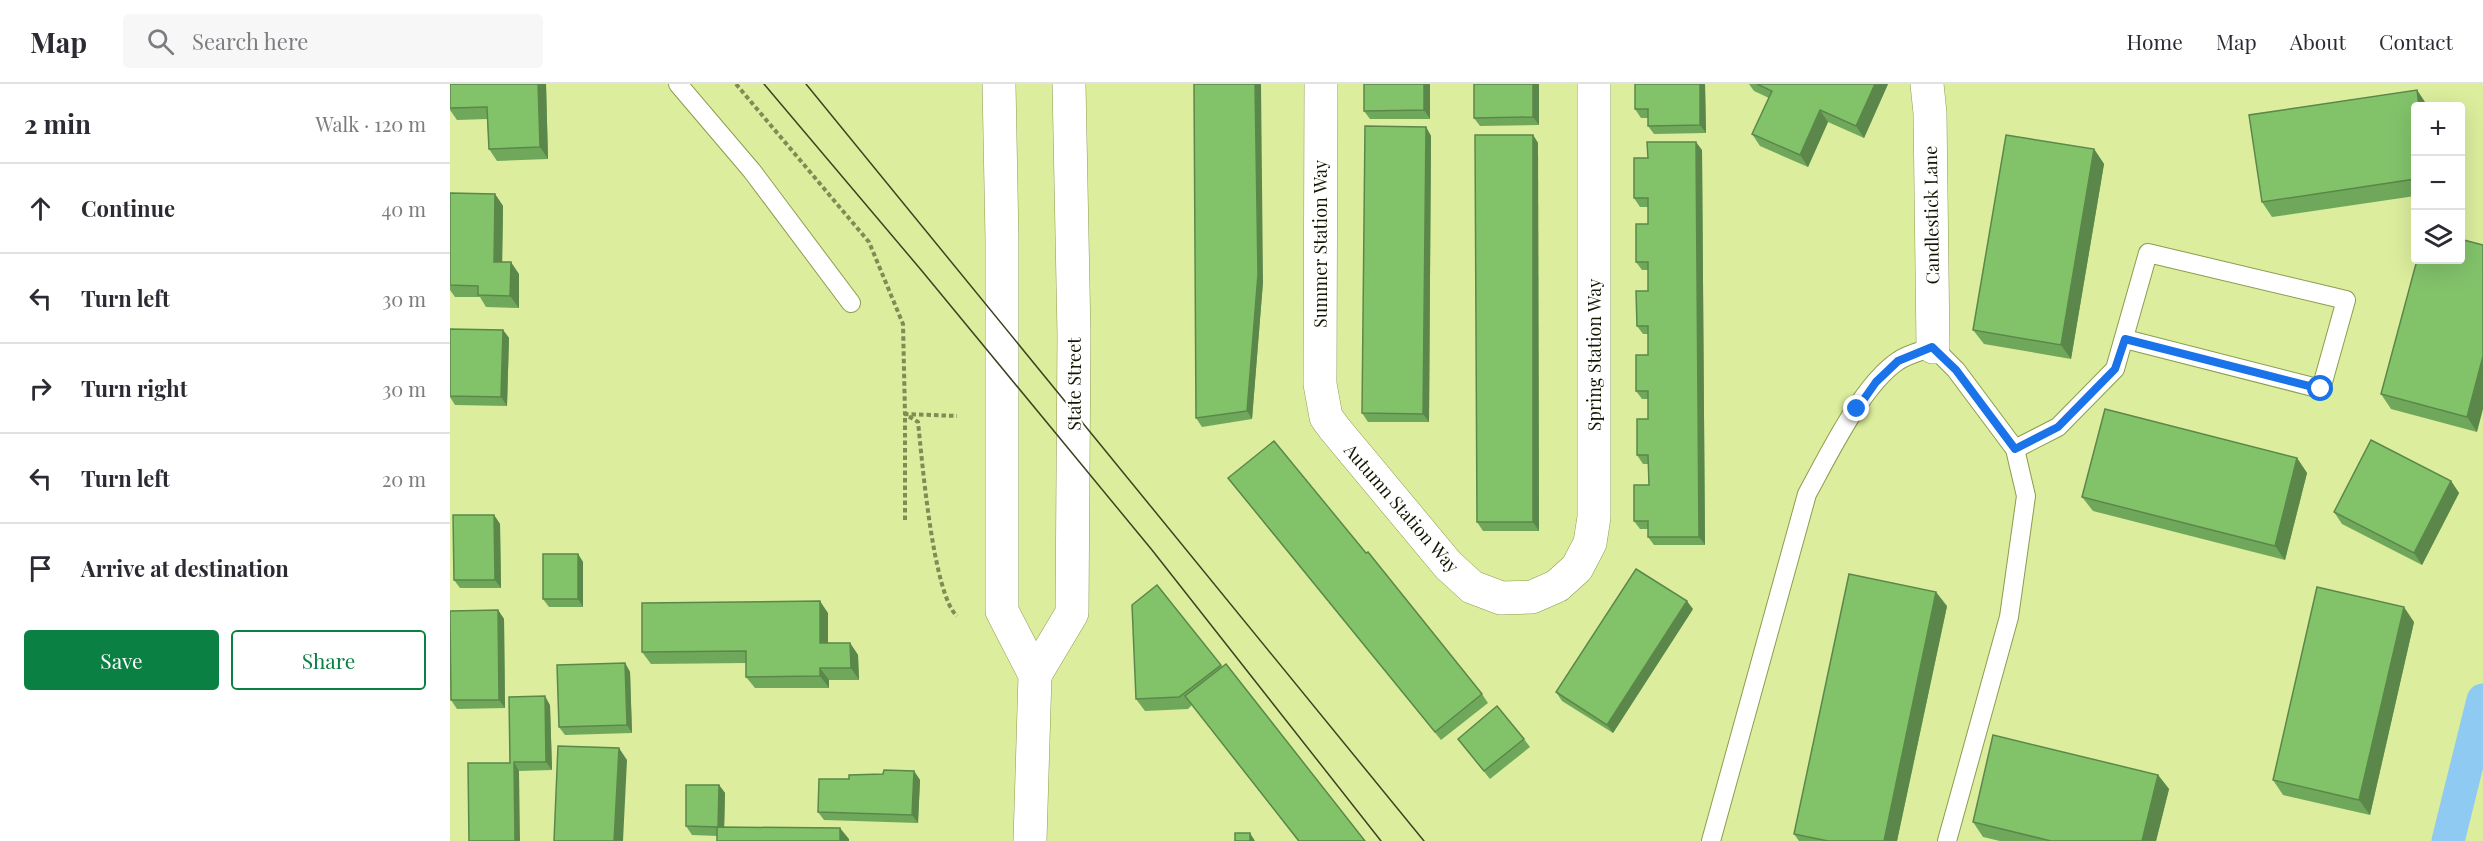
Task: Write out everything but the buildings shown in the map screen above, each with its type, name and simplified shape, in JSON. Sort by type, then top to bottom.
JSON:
[{"type":"street","name":"State Street","points":[[999,84],[1002,240],[1002,611],[1035,675],[1030,841]]},
{"type":"street","name":"State Street","points":[[1035,675],[1072,613],[1074,336],[1069,84]]},
{"type":"street","name":"Summer Station Way","points":[[1321,84],[1320,384],[1323,404]]},
{"type":"street","name":"Spring Station Way","points":[[1532,597],[1557,586],[1577,568],[1590,543],[1593,517],[1593,84]]},
{"type":"street","name":"Candlestick Lane","points":[[1927,84],[1930,113],[1932,347]]},
{"type":"street","name":"Autumn Station Way","points":[[1323,404],[1326,417],[1334,428],[1448,565],[1472,587],[1501,598],[1532,597]]},
{"type":"lane","points":[[678,84],[752,171],[851,303]]},
{"type":"lane","points":[[2015,449],[2058,427],[2115,369],[2148,253],[2346,300],[2321,389],[2125,339]]},
{"type":"lane","points":[[1711,841],[1808,494],[1835,444],[1876,382],[1898,361],[1932,347],[1956,370],[2015,449],[2026,496],[2009,617],[1947,841]]},
{"type":"path","points":[[736,84],[869,242],[903,324],[905,520]]},
{"type":"path","points":[[905,414],[957,416]]},
{"type":"path","points":[[905,414],[918,422],[936,562],[951,610],[957,616]]},
{"type":"waterway","points":[[2448,841],[2483,700]]},
{"type":"tram line","points":[[764,84],[1152,550],[1381,841]]},
{"type":"tram line","points":[[806,84],[1424,841]]},
{"type":"route","points":[[1857,409],[1876,382],[1898,361],[1932,347],[1956,370],[2015,449],[2058,427],[2115,369],[2125,339],[2321,389]]}]
